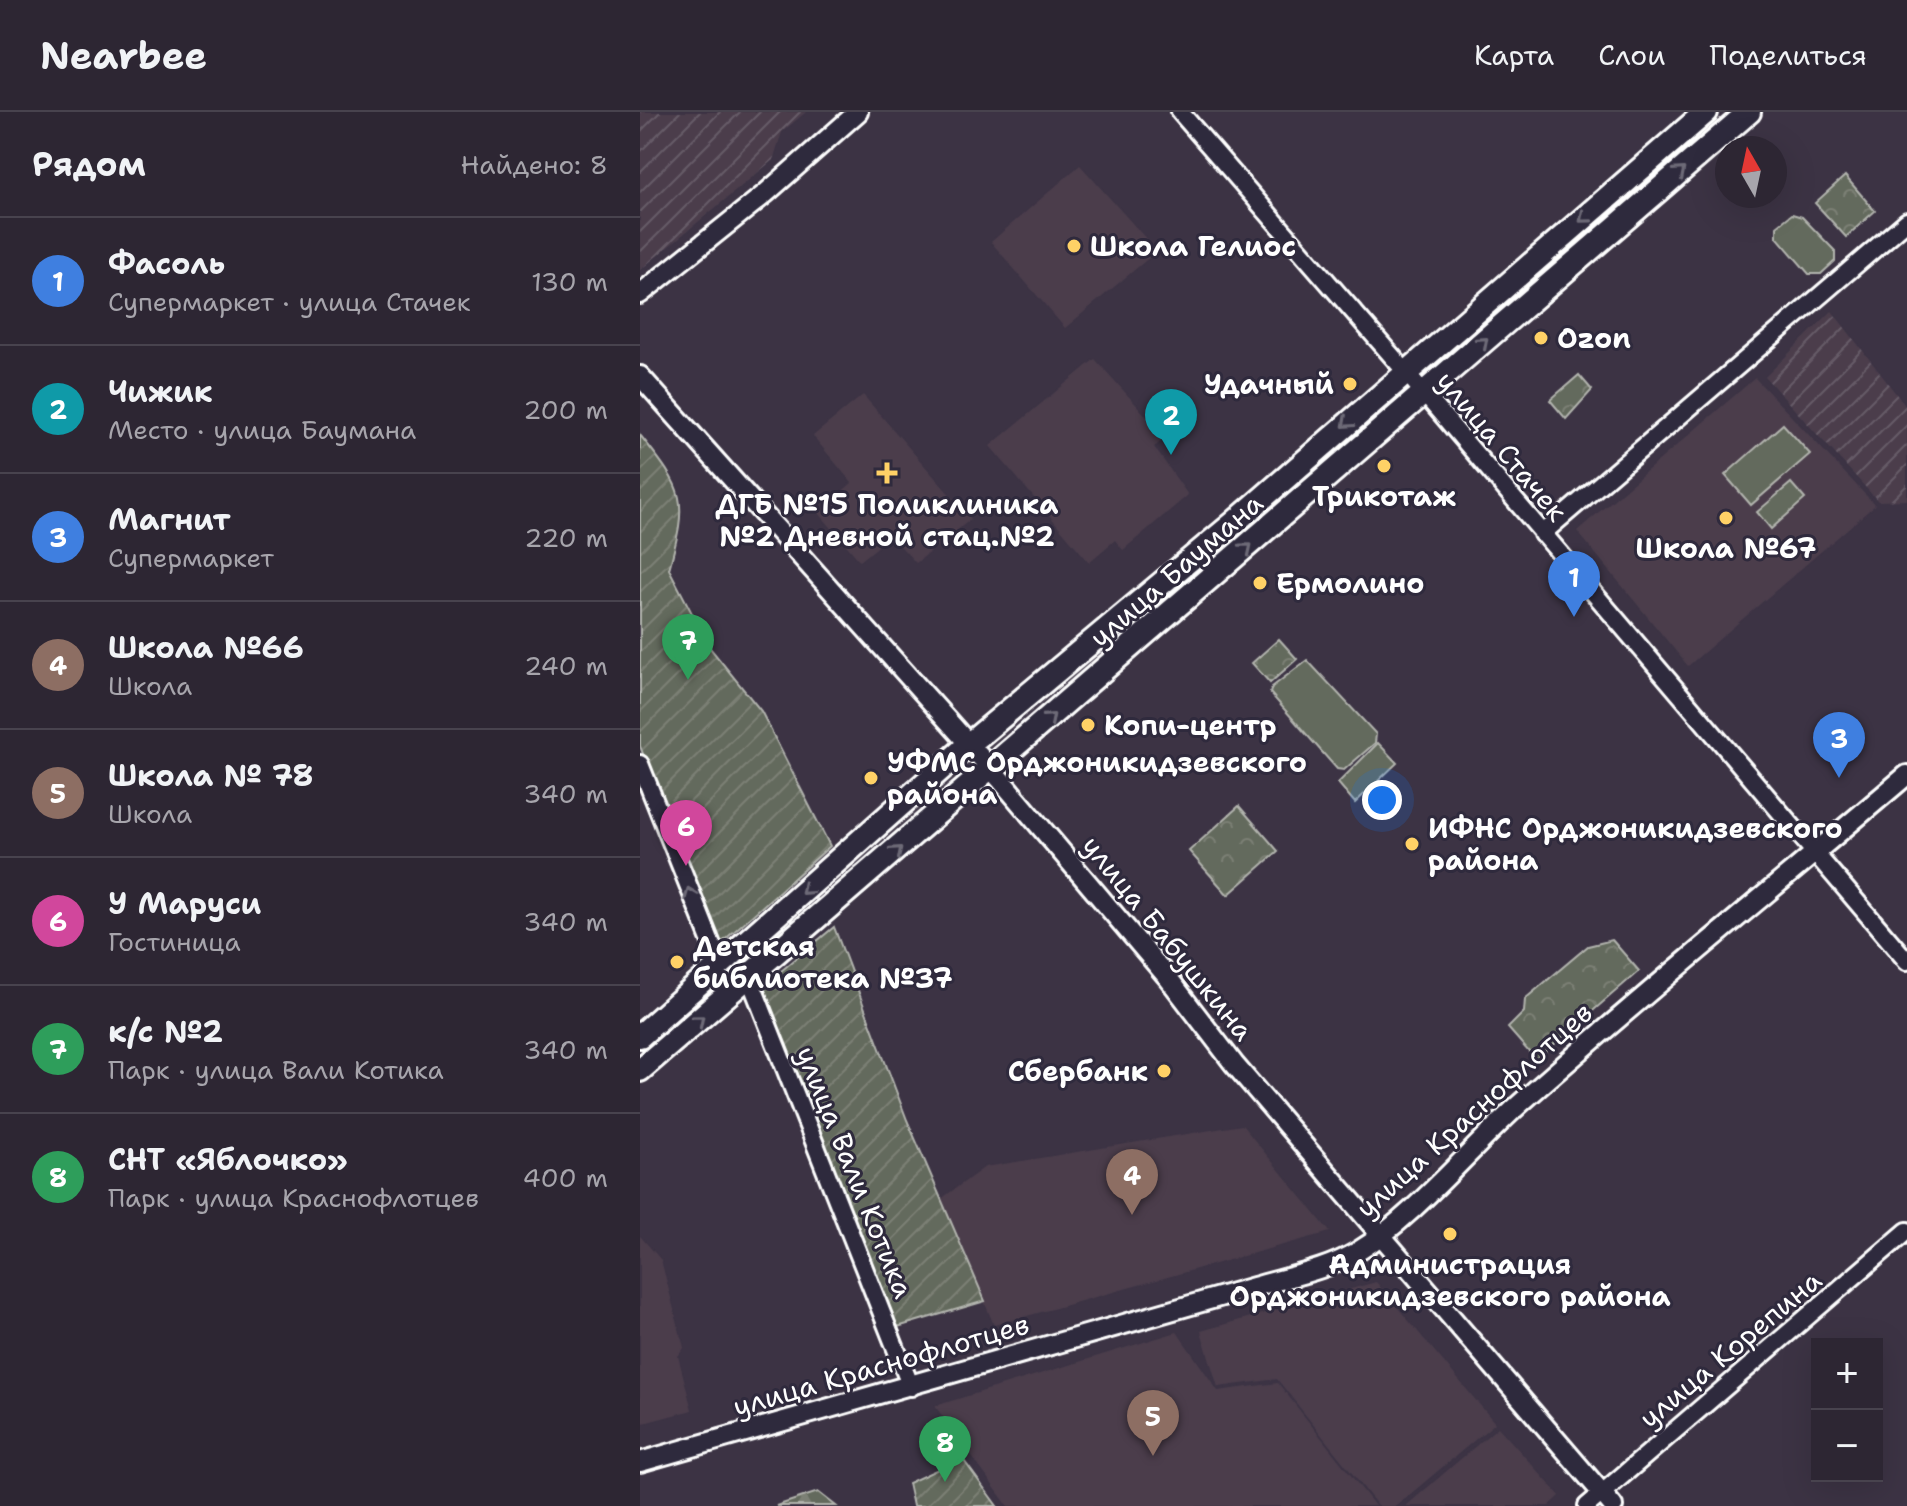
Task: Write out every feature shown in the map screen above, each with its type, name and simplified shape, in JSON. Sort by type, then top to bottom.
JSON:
[{"type":"main road","name":"улица Баумана","points":[[640,1036],[968,745],[1234,523],[1706,112]]},
{"type":"main road","name":"улица Баумана","points":[[640,1070],[992,770],[1749,112]]},
{"type":"street","points":[[640,294],[765,194],[858,112]]},
{"type":"street","name":"улица Стачек","points":[[1180,112],[1424,392],[1907,961]]},
{"type":"street","points":[[1542,534],[1907,221]]},
{"type":"street","name":"улица Бабушкина","points":[[640,376],[992,770],[1169,979],[1234,1064],[1607,1499]]},
{"type":"street","points":[[640,764],[720,965]]},
{"type":"street","name":"улица Краснофлотцев","points":[[640,1462],[911,1387],[1334,1263],[1358,1251],[1532,1093],[1907,775]]},
{"type":"street","name":"улица Вали Котика","points":[[749,977],[911,1387]]},
{"type":"street","name":"улица Корепина","points":[[1587,1506],[1607,1499],[1907,1231]]},
{"type":"shaded area","points":[[640,112],[806,112],[782,132],[773,160],[640,270]]},
{"type":"shaded area","name":"Школа Гелиос","points":[[1080,165],[1157,251],[1065,328],[991,242]]},
{"type":"shaded area","points":[[1832,311],[1907,408],[1907,500],[1878,501],[1765,377]]},
{"type":"shaded area","points":[[1095,359],[1166,438],[1154,447],[1188,495],[1123,550],[1115,540],[1089,562],[990,446]]},
{"type":"shaded area","name":"Школа №67","points":[[1755,378],[1875,505],[1688,666],[1577,531]]},
{"type":"shaded area","name":"ДГБ №15 Поликлиника №2 Дневной стац.№2","points":[[863,395],[971,519],[916,563],[891,536],[860,561],[818,512],[852,483],[813,436]]},
{"type":"shaded area","points":[[1242,1125],[1330,1232],[994,1325],[941,1199],[985,1167]]},
{"type":"shaded area","points":[[640,1236],[661,1260],[684,1348],[678,1356],[692,1410],[640,1424]]},
{"type":"shaded area","points":[[1376,1282],[1495,1423],[1396,1506],[1378,1506],[1277,1379],[1218,1387],[1201,1331]]},
{"type":"shaded area","points":[[1177,1332],[1218,1391],[1278,1383],[1375,1506],[1008,1506],[935,1406]]},
{"type":"shaded area","points":[[1498,1427],[1560,1496],[1549,1506],[1406,1506]]},
{"type":"green space","points":[[1845,176],[1875,211],[1846,237],[1815,203]]},
{"type":"green space","points":[[1792,214],[1802,217],[1835,251],[1835,261],[1821,274],[1809,274],[1777,237],[1777,226]]},
{"type":"green space","points":[[1579,375],[1592,390],[1566,419],[1550,400]]},
{"type":"green space","points":[[1783,424],[1810,454],[1751,505],[1725,475]]},
{"type":"green space","points":[[640,435],[667,470],[679,497],[679,527],[669,569],[710,648],[761,711],[830,846],[720,944],[714,940],[640,746]]},
{"type":"green space","points":[[1791,483],[1805,499],[1771,529],[1757,512]]},
{"type":"green space","points":[[1279,639],[1297,659],[1270,683],[1252,663]]},
{"type":"green space","points":[[1307,660],[1376,734],[1375,743],[1344,770],[1337,769],[1270,693],[1272,687]]},
{"type":"green space","points":[[1378,743],[1397,763],[1355,803],[1338,783]]},
{"type":"green space","points":[[1239,806],[1278,851],[1228,895],[1189,851]]},
{"type":"green space","points":[[834,927],[907,1120],[985,1301],[894,1328],[763,986]]},
{"type":"green space","points":[[1612,940],[1639,971],[1536,1060],[1508,1028],[1524,1012],[1525,999],[1588,946]]},
{"type":"green space","points":[[962,1458],[997,1506],[913,1506],[908,1483]]},
{"type":"green space","points":[[818,1492],[836,1506],[776,1506]]},
{"type":"place","name":"Школа Гелиос","points":[[1074,246]]},
{"type":"place","name":"Ozon","points":[[1541,338]]},
{"type":"place","name":"Удачный","points":[[1350,384]]},
{"type":"place","name":"Чижик","points":[[1171,455]]},
{"type":"place","name":"Трикотаж","points":[[1384,466]]},
{"type":"place","name":"ДГБ №15 Поликлиника №2 Дневной стац.№2","points":[[887,473]]},
{"type":"place","name":"Школа №67","points":[[1726,518]]},
{"type":"place","name":"Ермолино","points":[[1260,583]]},
{"type":"place","name":"Фасоль","points":[[1574,617]]},
{"type":"place","name":"к/с №2","points":[[688,680]]},
{"type":"place","name":"Копи-центр","points":[[1088,725]]},
{"type":"place","name":"УФМС Орджоникидзевского района","points":[[871,778]]},
{"type":"place","name":"Магнит","points":[[1839,778]]},
{"type":"place","name":"ИФНС Орджоникидзевского района","points":[[1412,844]]},
{"type":"place","name":"У Маруси","points":[[686,866]]},
{"type":"place","name":"Детская библиотека №37","points":[[677,962]]},
{"type":"place","name":"Сбербанк","points":[[1164,1071]]},
{"type":"place","name":"Школа №66","points":[[1132,1215]]},
{"type":"place","name":"Администрация Орджоникидзевского района","points":[[1450,1234]]},
{"type":"place","name":"Школа № 78","points":[[1153,1456]]},
{"type":"place","name":"СНТ «Яблочко»","points":[[945,1482]]}]
